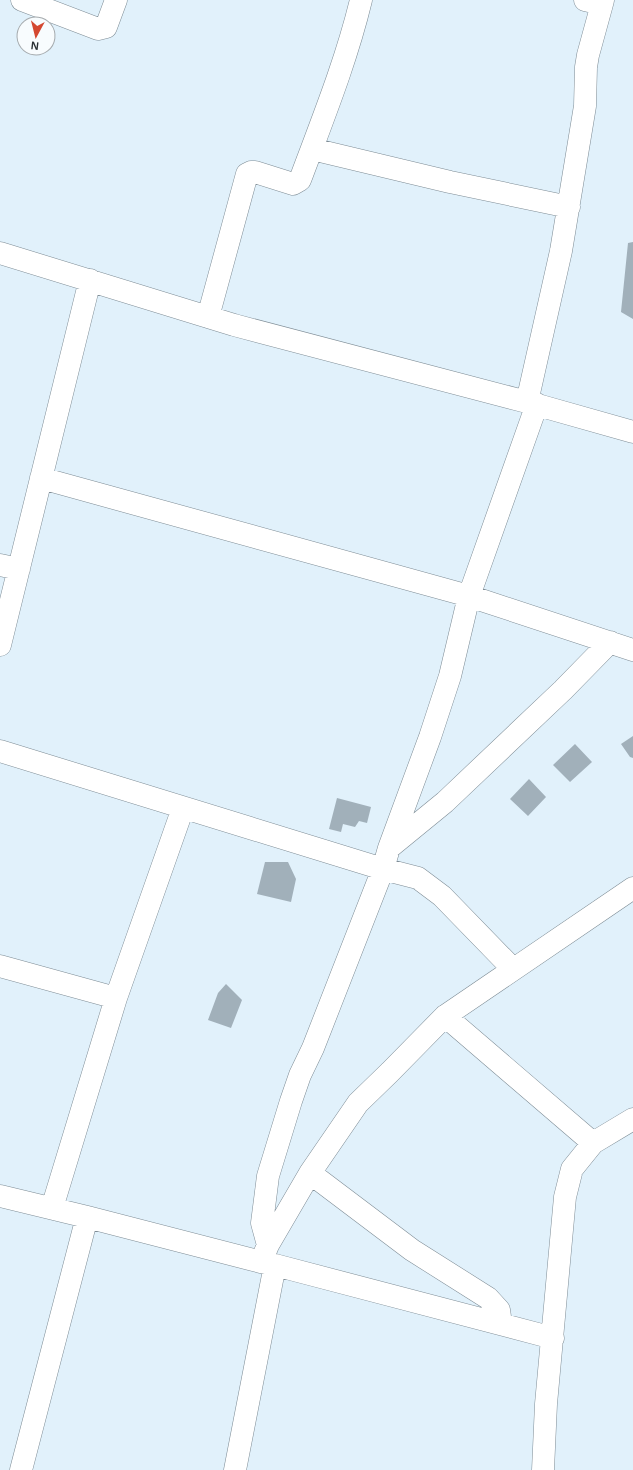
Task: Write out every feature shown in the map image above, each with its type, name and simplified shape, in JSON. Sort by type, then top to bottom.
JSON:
[{"type":"street","points":[[22,0],[98,29],[106,27],[116,0]]},
{"type":"street","points":[[208,316],[247,174],[255,172],[293,184],[300,180],[354,28],[361,0]]},
{"type":"street","points":[[268,1257],[262,1223],[268,1176],[288,1108],[300,1075],[313,1048],[386,858],[430,737],[450,676],[469,596],[532,403],[561,252],[585,106],[586,72],[596,1]]},
{"type":"street","points":[[312,149],[450,182],[568,207]]},
{"type":"street","points":[[0,252],[208,316],[532,403],[633,432]]},
{"type":"street","points":[[0,644],[9,567],[41,478],[90,280]]},
{"type":"street","points":[[41,478],[469,596],[633,650]]},
{"type":"street","points":[[386,858],[563,690],[610,642]]},
{"type":"street","points":[[0,751],[183,808],[386,858],[418,878],[442,896],[513,969]]},
{"type":"street","points":[[52,1208],[116,998],[183,808]]},
{"type":"street","points":[[235,1470],[268,1257],[310,1173],[358,1103],[445,1016],[633,888]]},
{"type":"street","points":[[0,966],[116,998]]},
{"type":"street","points":[[445,1016],[593,1143]]},
{"type":"street","points":[[543,1470],[546,1404],[565,1197],[572,1170],[593,1143],[633,1119]]},
{"type":"street","points":[[310,1173],[412,1250],[488,1298],[499,1310],[500,1324]]},
{"type":"street","points":[[0,1196],[268,1257],[553,1338]]},
{"type":"street","points":[[21,1470],[88,1217]]},
{"type":"building","points":[[633,242],[633,319],[621,312],[628,243]]},
{"type":"building","points":[[633,736],[633,758],[630,757],[621,744]]},
{"type":"building","points":[[575,744],[592,762],[570,782],[553,765]]},
{"type":"building","points":[[529,779],[546,797],[528,816],[510,799]]},
{"type":"building","points":[[337,798],[371,807],[367,823],[359,821],[355,827],[343,824],[341,832],[329,829]]},
{"type":"building","points":[[265,862],[288,862],[296,879],[291,902],[257,894]]},
{"type":"building","points":[[226,984],[242,1000],[231,1028],[208,1020],[218,993]]}]
